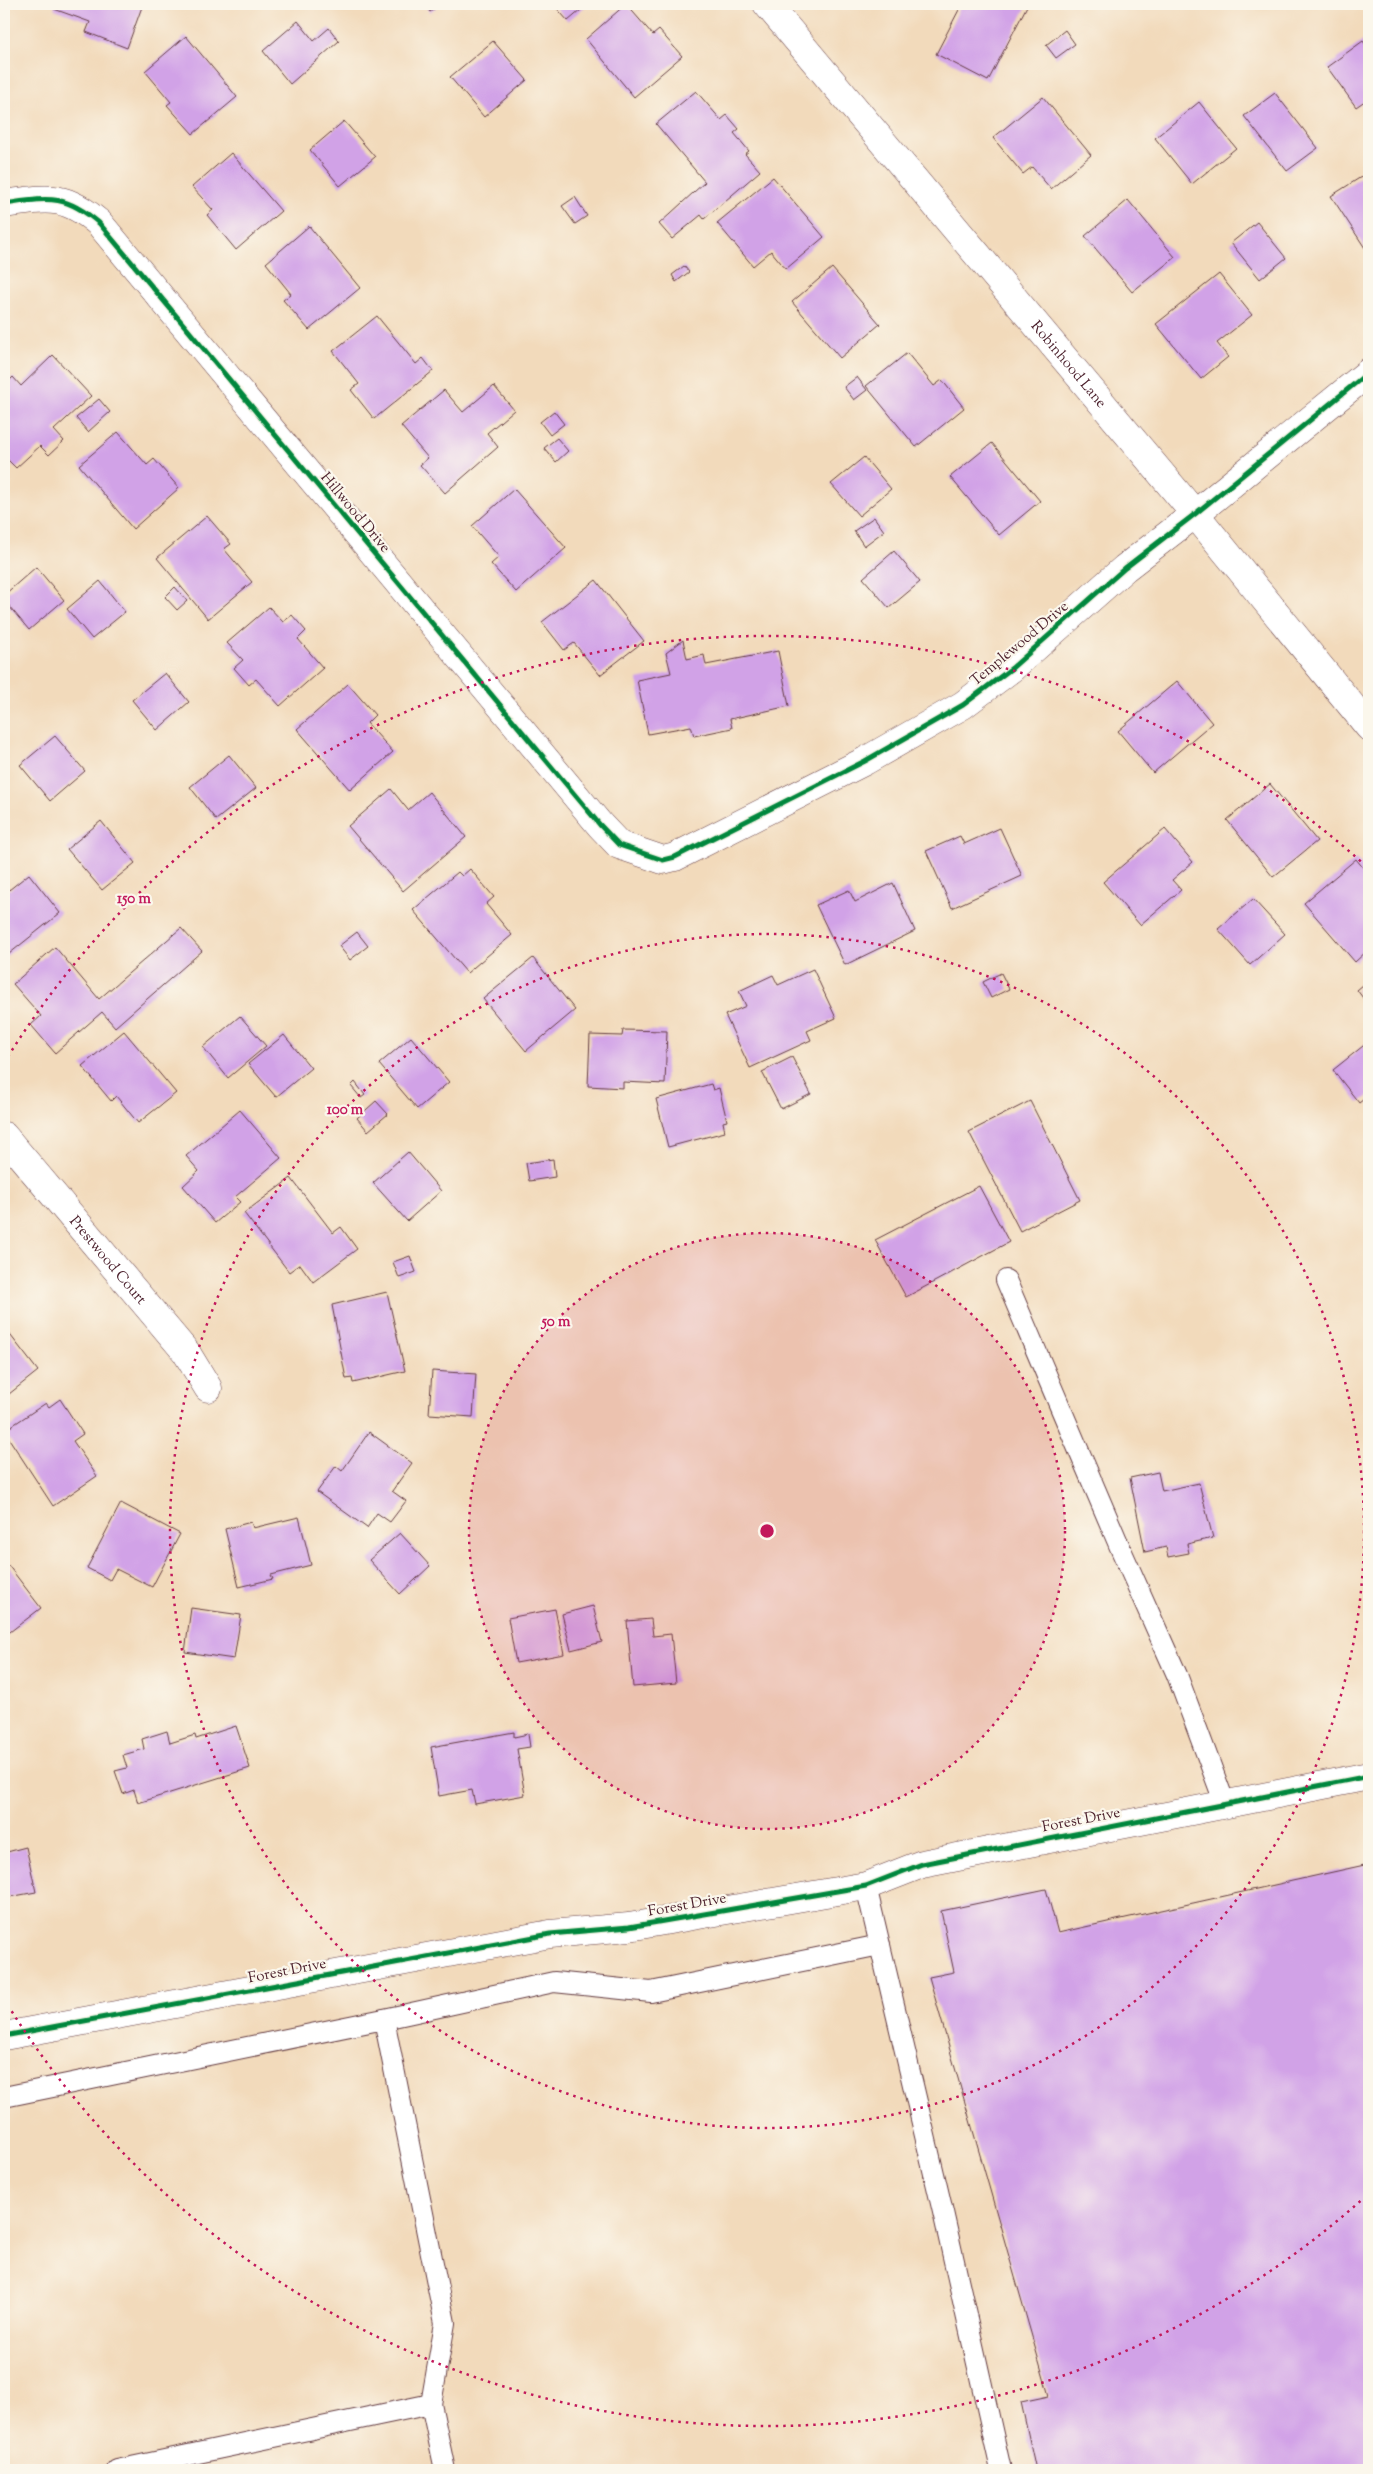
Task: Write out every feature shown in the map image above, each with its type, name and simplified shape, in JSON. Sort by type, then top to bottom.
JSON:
[{"type":"street","name":"Robinhood Lane","points":[[776,7],[1196,514],[1369,727]]},
{"type":"street","name":"Hillwood Drive","points":[[4,204],[43,198],[80,207],[99,223],[600,825],[620,845],[643,854]]},
{"type":"street","name":"Templewood Drive","points":[[643,854],[663,860],[675,857],[865,761],[963,705],[1012,668],[1125,568],[1196,514],[1369,372]]},
{"type":"street","name":"Prestwood Court","points":[[4,1136],[186,1352],[208,1388]]},
{"type":"street","name":"Forest Drive","points":[[4,2036],[550,1934],[629,1927],[866,1886],[922,1864],[1369,1776]]},
{"type":"lane","points":[[1006,1280],[1122,1552],[1177,1674],[1225,1804]]},
{"type":"lane","points":[[866,1886],[1002,2470]]},
{"type":"lane","points":[[4,2097],[554,1982],[651,1992],[880,1945]]},
{"type":"lane","points":[[384,2019],[444,2323],[431,2404],[445,2470]]},
{"type":"lane","points":[[117,2470],[431,2404]]},
{"type":"building","points":[[56,4],[143,4],[127,48],[86,32],[90,22],[54,9]]},
{"type":"building","points":[[423,4],[440,4],[430,12]]},
{"type":"building","points":[[553,4],[588,4],[568,21]]},
{"type":"building","points":[[626,4],[653,35],[659,30],[682,56],[634,97],[586,39]]},
{"type":"building","points":[[962,4],[1028,4],[988,81],[936,54]]},
{"type":"building","points":[[298,21],[314,41],[329,28],[339,41],[290,84],[263,51]]},
{"type":"building","points":[[1065,30],[1075,44],[1056,58],[1046,45]]},
{"type":"building","points":[[186,36],[237,97],[193,134],[167,105],[171,102],[145,71]]},
{"type":"building","points":[[493,41],[527,80],[484,117],[450,77]]},
{"type":"building","points":[[1363,41],[1369,49],[1369,98],[1356,107],[1327,67]]},
{"type":"building","points":[[696,91],[721,120],[727,115],[739,129],[734,133],[749,151],[745,154],[760,171],[704,219],[701,215],[672,239],[659,224],[705,182],[656,124]]},
{"type":"building","points":[[1275,93],[1318,148],[1287,171],[1244,116]]},
{"type":"building","points":[[1043,97],[1091,155],[1051,189],[1032,167],[1023,174],[993,138]]},
{"type":"building","points":[[1199,102],[1236,148],[1192,184],[1155,138]]},
{"type":"building","points":[[344,121],[375,157],[340,186],[310,150]]},
{"type":"building","points":[[231,153],[281,211],[236,250],[207,215],[213,210],[192,187]]},
{"type":"building","points":[[1369,172],[1369,245],[1365,248],[1331,196]]},
{"type":"building","points":[[773,177],[824,237],[786,269],[771,251],[753,266],[717,223]]},
{"type":"building","points":[[575,197],[587,216],[575,224],[562,206]]},
{"type":"building","points":[[1128,200],[1175,257],[1132,292],[1085,236]]},
{"type":"building","points":[[1257,222],[1286,258],[1260,279],[1231,243]]},
{"type":"building","points":[[309,226],[360,288],[309,330],[283,300],[291,294],[266,263]]},
{"type":"building","points":[[684,266],[689,272],[676,282],[672,275]]},
{"type":"building","points":[[832,268],[880,324],[840,358],[792,302]]},
{"type":"building","points":[[1219,274],[1252,315],[1217,343],[1228,357],[1201,379],[1156,324]]},
{"type":"building","points":[[377,316],[416,364],[423,358],[433,371],[374,419],[351,390],[359,384],[333,351]]},
{"type":"building","points":[[907,353],[934,386],[942,380],[964,408],[916,447],[866,386]]},
{"type":"building","points":[[53,355],[91,396],[54,430],[64,441],[49,455],[40,446],[16,468],[4,456],[4,386],[13,377],[21,386]]},
{"type":"building","points":[[857,377],[867,390],[854,400],[844,387]]},
{"type":"building","points":[[494,386],[514,410],[487,433],[498,447],[445,493],[420,465],[428,458],[401,426],[444,390],[463,412]]},
{"type":"building","points":[[99,399],[110,412],[88,432],[76,418]]},
{"type":"building","points":[[554,411],[564,424],[550,435],[540,422]]},
{"type":"building","points":[[118,432],[147,465],[154,459],[179,488],[133,529],[79,465]]},
{"type":"building","points":[[557,438],[568,451],[556,462],[544,448]]},
{"type":"building","points":[[992,443],[1040,501],[999,535],[950,477]]},
{"type":"building","points":[[864,457],[891,489],[859,516],[831,484]]},
{"type":"building","points":[[514,489],[566,548],[516,592],[491,564],[499,557],[472,526]]},
{"type":"building","points":[[207,516],[231,544],[224,549],[252,582],[208,619],[157,558]]},
{"type":"building","points":[[874,517],[884,531],[864,546],[854,531]]},
{"type":"building","points":[[894,551],[920,582],[889,608],[863,578]]},
{"type":"building","points":[[36,567],[64,600],[29,630],[4,600],[4,595]]},
{"type":"building","points":[[596,580],[644,641],[600,675],[574,643],[564,650],[542,622]]},
{"type":"building","points":[[100,581],[125,612],[92,639],[67,609]]},
{"type":"building","points":[[175,587],[187,601],[177,610],[165,597]]},
{"type":"building","points":[[269,607],[283,622],[292,615],[306,631],[298,639],[323,668],[280,706],[256,679],[249,685],[234,668],[243,660],[227,643]]},
{"type":"building","points":[[683,640],[687,659],[704,655],[706,665],[778,651],[789,706],[730,719],[732,728],[694,736],[691,726],[648,734],[637,680],[671,673],[666,653]]},
{"type":"building","points":[[165,673],[189,702],[157,730],[132,700]]},
{"type":"building","points":[[1177,681],[1212,723],[1153,773],[1118,731]]},
{"type":"building","points":[[348,684],[375,715],[367,723],[393,752],[350,790],[297,729]]},
{"type":"building","points":[[55,736],[85,771],[50,801],[20,765]]},
{"type":"building","points":[[229,755],[256,788],[216,820],[190,787]]},
{"type":"building","points":[[1270,784],[1317,841],[1273,877],[1227,820]]},
{"type":"building","points":[[391,789],[408,810],[429,792],[466,837],[403,891],[348,826]]},
{"type":"building","points":[[101,821],[135,863],[102,890],[67,849]]},
{"type":"building","points":[[1000,828],[1022,876],[952,908],[926,851],[960,836],[964,844]]},
{"type":"building","points":[[1165,829],[1193,862],[1172,880],[1181,890],[1140,925],[1103,882]]},
{"type":"building","points":[[1356,859],[1369,875],[1369,949],[1355,962],[1304,903]]},
{"type":"building","points":[[470,869],[494,897],[486,904],[512,935],[467,973],[413,910],[458,872],[462,876]]},
{"type":"building","points":[[29,874],[60,913],[4,958],[4,883],[9,890]]},
{"type":"building","points":[[893,883],[915,931],[845,965],[816,905],[849,890],[855,902]]},
{"type":"building","points":[[1253,899],[1285,934],[1250,965],[1218,929]]},
{"type":"building","points":[[181,928],[202,951],[115,1027],[102,1012],[55,1053],[31,1025],[41,1016],[13,984],[55,947],[99,999]]},
{"type":"building","points":[[357,932],[368,946],[350,960],[339,946]]},
{"type":"building","points":[[533,958],[575,1010],[526,1051],[483,999]]},
{"type":"building","points":[[813,969],[836,1018],[807,1031],[811,1040],[750,1068],[725,1015],[746,1006],[739,991],[773,975],[778,985]]},
{"type":"building","points":[[1001,973],[1009,989],[991,998],[983,982]]},
{"type":"building","points":[[1369,980],[1369,1006],[1357,990]]},
{"type":"building","points":[[240,1016],[266,1046],[228,1078],[203,1047]]},
{"type":"building","points":[[623,1030],[667,1031],[665,1084],[623,1082],[623,1088],[588,1086],[590,1035],[622,1036]]},
{"type":"building","points":[[124,1031],[176,1093],[138,1123],[116,1096],[111,1101],[82,1066]]},
{"type":"building","points":[[284,1035],[311,1068],[276,1097],[248,1064]]},
{"type":"building","points":[[411,1037],[449,1082],[417,1109],[379,1064]]},
{"type":"building","points":[[1368,1042],[1369,1095],[1359,1103],[1333,1070]]},
{"type":"building","points":[[792,1057],[811,1094],[781,1109],[762,1072]]},
{"type":"building","points":[[355,1082],[365,1095],[361,1098],[351,1086]]},
{"type":"building","points":[[711,1084],[713,1090],[719,1088],[727,1121],[723,1122],[725,1132],[668,1147],[656,1099]]},
{"type":"building","points":[[376,1101],[388,1114],[368,1131],[357,1118]]},
{"type":"building","points":[[1030,1101],[1080,1200],[1020,1231],[969,1132]]},
{"type":"building","points":[[240,1110],[281,1158],[235,1197],[240,1202],[215,1223],[183,1186],[199,1171],[186,1156]]},
{"type":"building","points":[[408,1152],[441,1191],[407,1221],[373,1183]]},
{"type":"building","points":[[553,1159],[555,1177],[529,1181],[526,1163]]},
{"type":"building","points":[[291,1178],[333,1233],[341,1227],[357,1249],[313,1282],[300,1264],[289,1272],[244,1213]]},
{"type":"building","points":[[979,1186],[1009,1242],[906,1297],[875,1240]]},
{"type":"building","points":[[410,1256],[416,1272],[399,1278],[393,1262]]},
{"type":"building","points":[[387,1292],[405,1371],[353,1383],[352,1378],[346,1379],[332,1305]]},
{"type":"building","points":[[4,1327],[38,1371],[4,1398]]},
{"type":"building","points":[[432,1371],[476,1374],[473,1417],[429,1414]]},
{"type":"building","points":[[60,1399],[83,1434],[73,1441],[97,1476],[53,1506],[4,1431],[46,1403],[49,1407]]},
{"type":"building","points":[[369,1432],[412,1463],[392,1491],[406,1501],[390,1522],[377,1513],[367,1528],[317,1492],[336,1466],[342,1471]]},
{"type":"building","points":[[1158,1472],[1162,1491],[1199,1483],[1213,1538],[1187,1544],[1189,1553],[1168,1557],[1166,1547],[1145,1552],[1130,1478]]},
{"type":"building","points":[[121,1503],[180,1534],[152,1587],[116,1569],[110,1580],[87,1568]]},
{"type":"building","points":[[299,1517],[311,1565],[271,1575],[273,1579],[239,1587],[225,1529],[251,1522],[253,1528]]},
{"type":"building","points":[[400,1533],[430,1566],[400,1594],[369,1560]]},
{"type":"building","points":[[8,1565],[41,1608],[6,1635],[4,1633],[4,1569]]},
{"type":"building","points":[[593,1606],[602,1642],[571,1650],[562,1614]]},
{"type":"building","points":[[191,1608],[241,1615],[234,1659],[185,1652]]},
{"type":"building","points":[[555,1609],[564,1654],[516,1663],[508,1618]]},
{"type":"building","points":[[651,1619],[653,1636],[671,1634],[676,1683],[633,1687],[627,1621]]},
{"type":"building","points":[[236,1726],[250,1768],[138,1803],[134,1790],[123,1794],[115,1771],[127,1768],[123,1755],[144,1749],[142,1739],[167,1731],[170,1743],[195,1735],[196,1739]]},
{"type":"building","points":[[514,1732],[514,1737],[528,1734],[530,1747],[517,1749],[525,1795],[475,1804],[472,1790],[439,1796],[431,1747]]},
{"type":"building","points":[[5,1841],[7,1852],[26,1847],[36,1892],[4,1898]]},
{"type":"building","points":[[1369,1864],[1369,2470],[1036,2470],[1021,2402],[1049,2396],[929,1977],[954,1972],[941,1911],[1046,1889],[1058,1933]]},
{"type":"cycle path","points":[[4,204],[44,199],[55,200],[76,207],[99,223],[600,825],[619,845],[663,860],[675,857],[865,761],[963,705],[1012,668],[1125,568],[1195,514],[1369,372]]},
{"type":"cycle path","points":[[4,2036],[550,1934],[629,1927],[866,1886],[922,1864],[1369,1776]]}]
